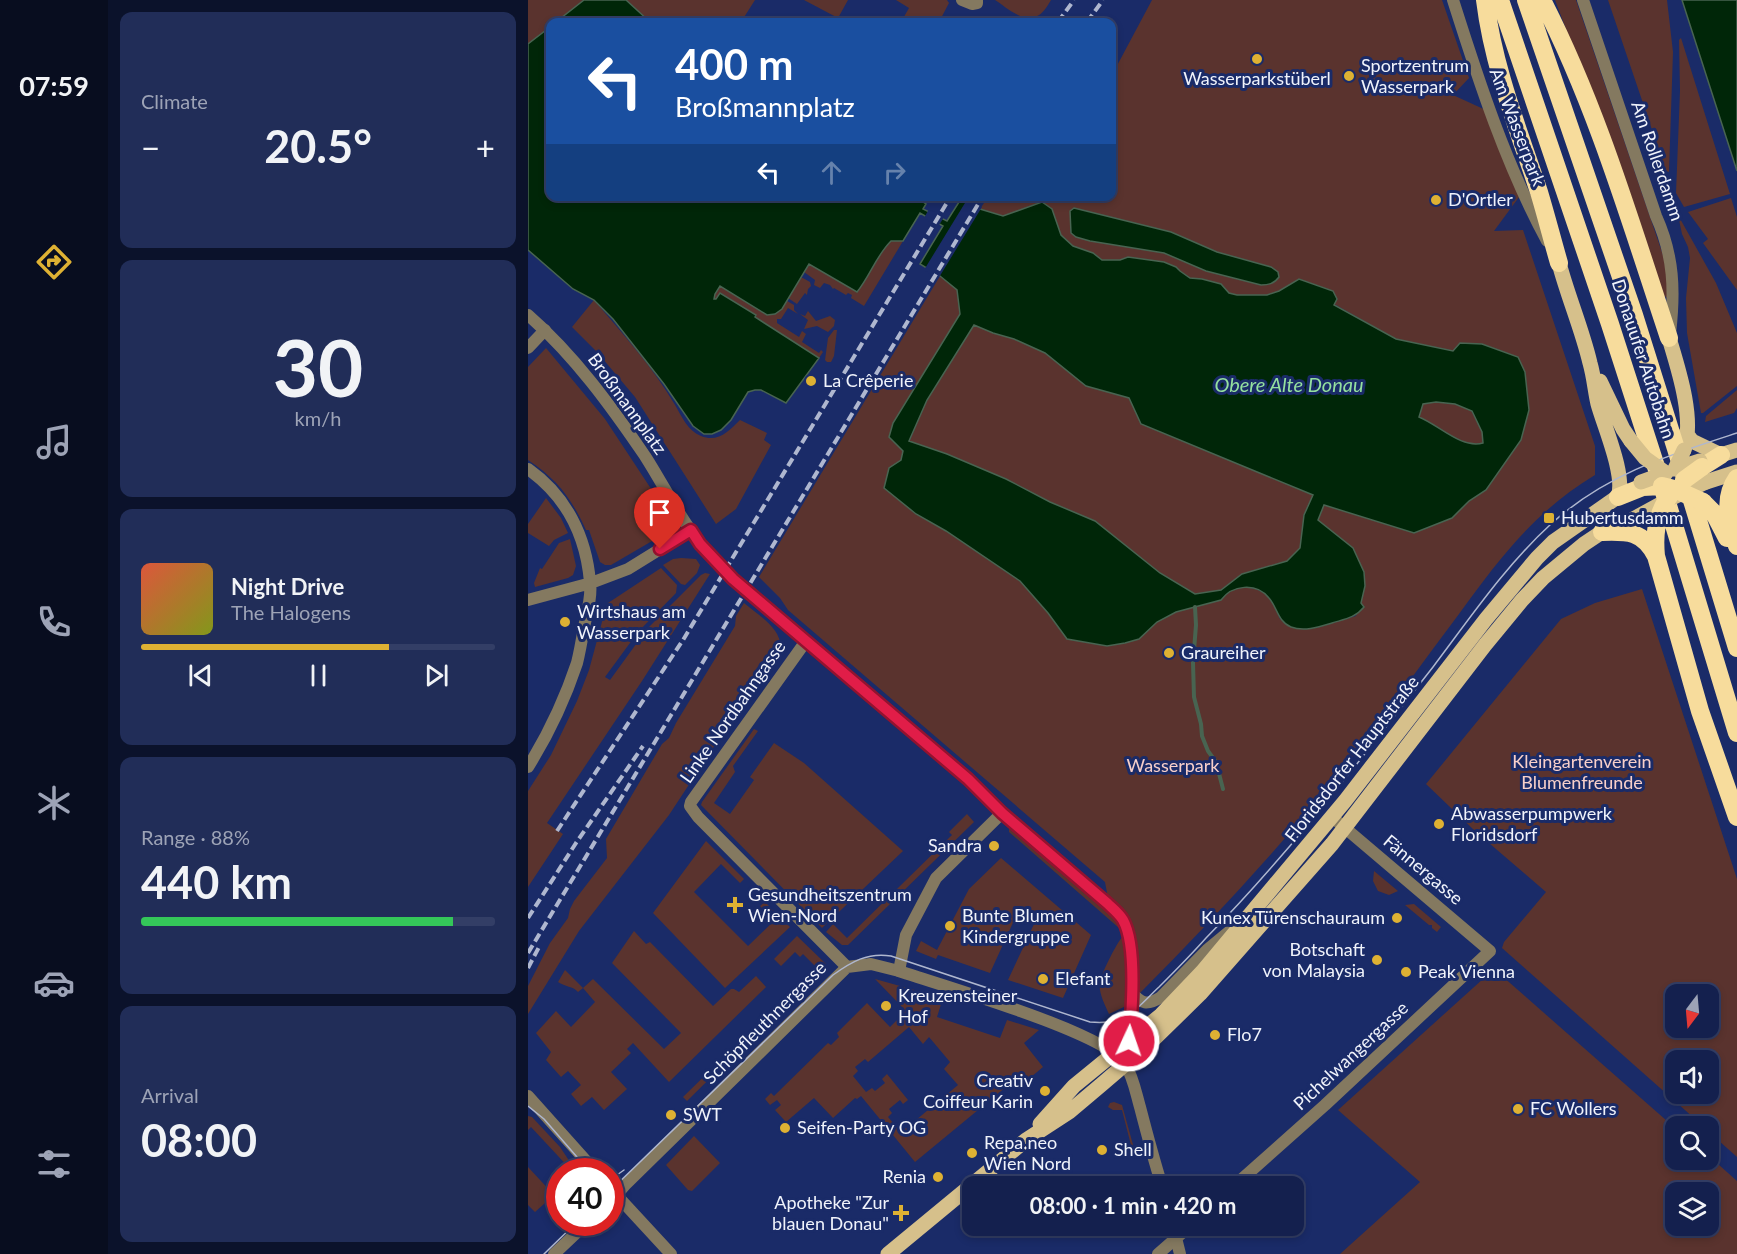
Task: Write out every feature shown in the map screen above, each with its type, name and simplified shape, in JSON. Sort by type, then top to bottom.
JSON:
[{"type":"highway","points":[[1485,0],[1488,24],[1509,105],[1540,194],[1559,263]]},
{"type":"highway","name":"Donauufer Autobahn","points":[[1500,0],[1611,324],[1737,733]]},
{"type":"highway","name":"Donauufer Autobahn","points":[[1526,0],[1634,315],[1737,648]]},
{"type":"highway","points":[[1542,0],[1560,35],[1603,143],[1670,338]]},
{"type":"highway","points":[[1618,497],[1647,500],[1672,483],[1712,474],[1729,452]]},
{"type":"highway","points":[[1712,474],[1728,497],[1728,508],[1737,546]]},
{"type":"highway","points":[[1647,500],[1672,483]]},
{"type":"highway","points":[[1672,483],[1703,502],[1718,519],[1737,555]]},
{"type":"highway","points":[[1647,500],[1656,556],[1700,711],[1737,817]]},
{"type":"highway","points":[[1602,532],[1628,532],[1639,536],[1648,543],[1656,556]]},
{"type":"main road","points":[[1559,263],[1590,362],[1599,405],[1618,471],[1620,486],[1618,497]]},
{"type":"main road","points":[[1590,362],[1631,441],[1645,458],[1672,483],[1689,433],[1683,389],[1670,338]]},
{"type":"main road","points":[[1689,433],[1729,452]]},
{"type":"main road","points":[[1712,474],[1737,472]]},
{"type":"main road","name":"Floridsdorfer Hauptstraße","points":[[1121,1058],[1129,1041],[1161,1015],[1202,972],[1332,817],[1486,619],[1537,558],[1553,542],[1618,497]]},
{"type":"main road","name":"Floridsdorfer Hauptstraße","points":[[888,1254],[1026,1140],[1074,1086],[1121,1058],[1200,994],[1345,828],[1517,606],[1567,557],[1602,532],[1620,515],[1647,500]]},
{"type":"street","points":[[962,0],[972,4],[977,3],[977,0]]},
{"type":"street","name":"Am Wasserpark","points":[[1453,0],[1485,98],[1522,193],[1559,263]]},
{"type":"street","name":"Am Rollerdamm","points":[[1583,0],[1667,243],[1673,289],[1670,338]]},
{"type":"street","name":"Broßmannplatz","points":[[528,315],[582,370],[646,458],[700,544],[733,579],[968,779],[1002,813],[1122,918],[1131,948],[1129,1041]]},
{"type":"street","points":[[528,348],[545,330]]},
{"type":"street","points":[[528,469],[556,494],[570,512],[585,553],[591,584],[577,662],[560,706],[528,767]]},
{"type":"street","points":[[528,600],[591,584],[628,569],[689,527]]},
{"type":"street","name":"Linke Nordbahngasse","points":[[806,641],[690,806],[698,817],[847,967]]},
{"type":"street","points":[[898,971],[906,935],[936,878],[1002,813]]},
{"type":"street","name":"Fännergasse","points":[[1332,817],[1490,951]]},
{"type":"street","points":[[1131,992],[1144,1002],[1153,1002],[1161,997],[1207,950],[1249,915]]},
{"type":"street","name":"Pichelwangergasse","points":[[1245,1176],[1490,951]]},
{"type":"street","name":"Schöpfleuthnergasse","points":[[624,1186],[847,967],[871,964],[1023,1012],[1082,1036],[1121,1058]]},
{"type":"street","points":[[1121,1058],[1134,1088],[1159,1176]]},
{"type":"street","points":[[528,1096],[583,1158]]},
{"type":"street","points":[[624,1206],[671,1254]]},
{"type":"street","points":[[554,1254],[573,1236]]},
{"type":"street","points":[[1158,1254],[1171,1236]]},
{"type":"street","points":[[1175,1236],[1180,1254]]},
{"type":"green space","points":[[528,0],[584,0],[561,18],[546,18],[546,30],[528,44]]},
{"type":"green space","points":[[626,0],[755,0],[744,18],[646,18]]},
{"type":"green space","points":[[804,0],[848,0],[838,18]]},
{"type":"green space","points":[[896,0],[947,0],[949,3],[941,18],[903,18],[909,8]]},
{"type":"green space","points":[[995,0],[1051,0],[1041,14],[1028,18],[1016,14]]},
{"type":"green space","name":"Wasserpark","points":[[1152,0],[1442,0],[1469,78],[1453,95],[1490,112],[1522,193],[1494,231],[1523,230],[1595,446],[1595,475],[1554,504],[1504,555],[1331,784],[1251,876],[1140,993],[1136,987],[1136,941],[1128,920],[1108,898],[1105,882],[788,610],[780,598],[759,577],[940,276],[957,290],[960,314],[893,423],[890,437],[903,451],[901,460],[885,488],[916,514],[946,531],[1020,581],[1067,639],[1107,646],[1139,639],[1157,622],[1176,612],[1235,588],[1244,587],[1266,594],[1271,599],[1280,619],[1303,629],[1319,627],[1356,616],[1365,586],[1353,548],[1317,520],[1324,504],[1414,533],[1452,518],[1469,501],[1486,490],[1521,440],[1454,351],[1396,339],[1334,304],[1299,279],[1267,295],[1237,295],[1229,293],[1221,284],[1190,278],[1176,267],[1128,257],[1120,260],[1102,260],[1093,253],[1073,246],[1061,235],[1052,209],[1038,203],[1003,216],[980,209],[985,201],[1116,201],[1116,68]],"holes":[[[1075,208],[1171,232],[1217,252],[1271,267],[1261,285],[1164,253],[1076,237],[1071,233],[1070,227]]]},
{"type":"green space","points":[[1555,0],[1576,0],[1665,261],[1667,298],[1661,293],[1613,153]]},
{"type":"green space","points":[[1608,0],[1667,0],[1673,52],[1669,172],[1666,171]]},
{"type":"green space","points":[[1681,38],[1730,194],[1684,207],[1676,193],[1680,91],[1679,40]]},
{"type":"green space","points":[[1731,198],[1737,217],[1737,290],[1703,243],[1708,239],[1688,212]]},
{"type":"green space","points":[[1678,215],[1716,283],[1737,333],[1737,386],[1703,413],[1701,413],[1687,333],[1686,298],[1690,258]]},
{"type":"green space","points":[[891,241],[903,241],[864,306],[851,298],[852,295],[848,293],[846,295],[833,289],[830,285],[824,283],[820,288],[814,285],[815,280],[804,272],[809,264],[863,284],[882,250]]},
{"type":"green space","points":[[801,277],[810,282],[811,286],[807,295],[805,293],[797,304],[788,298]]},
{"type":"green space","points":[[720,286],[767,315],[782,309],[787,301],[794,305],[794,310],[798,314],[788,308],[781,319],[777,319],[777,323],[799,337],[802,331],[806,334],[802,342],[819,353],[821,350],[823,352],[819,358],[721,293],[716,300],[714,299]]},
{"type":"green space","points":[[594,300],[647,364],[692,431],[707,438],[718,437],[740,420],[767,433],[764,440],[771,445],[736,509],[716,524],[635,397],[597,352],[572,327]]},
{"type":"green space","points":[[808,311],[816,321],[830,316],[835,320],[834,326],[828,332],[817,326],[804,329],[808,320],[800,314],[805,316]]},
{"type":"green space","points":[[974,325],[1045,353],[1086,386],[1129,398],[1141,424],[1313,495],[1304,515],[1300,548],[1287,561],[1242,574],[1221,590],[1195,594],[1050,502],[1006,479],[909,442],[927,400]]},
{"type":"green space","points":[[834,330],[837,330],[834,356],[831,362],[827,362],[825,360],[828,338]]},
{"type":"green space","points":[[546,348],[605,419],[673,522],[671,530],[611,565],[600,562],[589,530],[586,530],[563,490],[528,460],[528,367]]},
{"type":"green space","points":[[1737,390],[1737,408],[1734,413],[1705,422],[1706,416]]},
{"type":"green space","points":[[1436,402],[1455,404],[1471,410],[1482,432],[1483,443],[1475,444],[1458,440],[1419,417],[1423,404]]},
{"type":"green space","points":[[546,498],[561,518],[568,533],[554,540],[549,546],[528,533],[528,524]]},
{"type":"green space","points":[[570,539],[576,566],[573,575],[535,587],[534,583],[540,568],[542,569],[559,543]]},
{"type":"green space","points":[[673,559],[696,559],[700,565],[697,573],[685,585],[681,584],[663,565]]},
{"type":"green space","points":[[661,568],[677,585],[676,593],[638,632],[605,677],[610,680],[647,629],[701,575],[710,574],[547,823],[563,834],[528,887],[528,791],[551,755],[577,701],[589,670],[608,603]]},
{"type":"green space","name":"Kleingartenverein Blumenfreunde","points":[[1642,589],[1737,879],[1737,1157],[1719,1141],[1719,1116],[1692,1116],[1678,1104],[1719,1104],[1719,1050],[1665,1050],[1665,1092],[1502,948],[1504,942],[1546,892],[1475,831],[1426,784],[1561,619],[1595,603]]},
{"type":"green space","points":[[744,603],[775,630],[781,645],[780,653],[740,707],[669,815],[579,931],[528,1014],[528,986],[550,943],[568,918],[574,901],[607,858],[606,839],[735,626],[736,616]]},
{"type":"green space","points":[[754,729],[758,731],[733,766],[735,772],[714,803],[730,814],[754,780],[750,777],[774,743],[804,763],[903,851],[822,928],[701,805]]},
{"type":"green space","points":[[967,814],[974,822],[848,945],[842,945],[826,932],[833,924],[847,938],[952,835],[949,832]]},
{"type":"green space","points":[[1009,827],[1100,906],[1102,904],[1120,927],[1009,832]]},
{"type":"green space","points":[[706,841],[744,879],[740,883],[721,864],[694,892],[748,946],[774,921],[760,906],[765,902],[790,927],[725,988],[653,913]]},
{"type":"green space","points":[[1001,858],[1091,935],[1063,998],[1008,980],[1034,924],[1016,916],[990,973],[938,955],[936,959],[916,951],[921,941],[937,950],[969,889]]},
{"type":"green space","points":[[1374,871],[1398,891],[1389,895],[1378,891],[1373,881]]},
{"type":"green space","points":[[1414,904],[1441,927],[1437,932],[1432,925],[1405,905]]},
{"type":"green space","points":[[634,931],[646,944],[650,942],[713,1006],[731,989],[739,992],[756,976],[766,987],[669,1082],[633,1043],[627,1049],[631,1053],[611,1072],[627,1089],[604,1110],[592,1097],[581,1106],[571,1094],[581,1085],[568,1071],[561,1077],[546,1060],[551,1052],[536,1033],[556,1011],[571,1027],[595,1002],[583,988],[593,979],[664,1049],[681,1033],[612,963]]},
{"type":"green space","points":[[1124,935],[1126,1006],[1109,1014],[1101,994],[1100,982],[1110,957]]},
{"type":"green space","points":[[797,936],[826,964],[687,1101],[683,1097],[816,967],[803,954],[800,957],[795,952],[781,966],[774,959]]},
{"type":"green space","name":"FC Wollers","points":[[1494,969],[1665,1119],[1665,1170],[1719,1170],[1719,1165],[1737,1181],[1737,1254],[1340,1254],[1420,1182],[1338,1110]]},
{"type":"green space","points":[[565,970],[583,988],[578,992],[558,982]]},
{"type":"green space","points":[[875,979],[943,998],[937,1017],[1000,1038],[1007,1020],[1039,1030],[1024,1043],[1043,1067],[1018,1088],[1012,1082],[915,1162],[861,1096],[855,1098],[833,1118],[814,1098],[786,1122],[775,1110],[781,1105],[777,1100],[770,1105],[765,1099],[771,1093],[774,1096],[828,1043],[831,1045],[839,1037],[837,1033],[867,1003],[890,1027],[906,1011]],"holes":[[[909,1027],[923,1044],[929,1037],[950,1062],[944,1069],[958,1085],[916,1120],[919,1124],[910,1132],[906,1128],[901,1132],[888,1117],[892,1113],[889,1109],[900,1100],[903,1104],[908,1100],[887,1074],[882,1079],[885,1083],[875,1091],[872,1088],[866,1092],[853,1076],[858,1071],[855,1067],[865,1059],[868,1062]]]},
{"type":"green space","points":[[1114,1102],[1122,1105],[1135,1152],[1133,1153],[1122,1110],[1113,1110],[1108,1107]]},
{"type":"green space","points":[[528,1116],[532,1117],[567,1158],[560,1158],[531,1127],[528,1130]]},
{"type":"green space","points":[[694,1136],[720,1163],[692,1191],[688,1190],[666,1165]]},
{"type":"green space","points":[[528,1167],[546,1186],[546,1202],[535,1212],[528,1205]]},
{"type":"water","points":[[584,0],[626,0],[646,18],[561,18]]},
{"type":"water","points":[[1682,0],[1737,0],[1737,171]]},
{"type":"water","name":"Obere Alte Donau","points":[[546,30],[546,201],[922,201],[926,204],[923,209],[947,221],[961,201],[967,201],[980,209],[1003,216],[1042,202],[1052,209],[1061,235],[1073,246],[1093,253],[1102,260],[1120,260],[1128,257],[1164,262],[1176,267],[1190,278],[1221,284],[1229,293],[1237,295],[1267,295],[1299,279],[1333,291],[1337,299],[1334,305],[1396,339],[1453,351],[1460,343],[1482,344],[1518,357],[1525,372],[1529,410],[1521,440],[1486,490],[1469,501],[1452,518],[1414,533],[1324,505],[1318,520],[1353,548],[1364,572],[1365,586],[1361,603],[1364,607],[1350,618],[1306,629],[1291,627],[1283,622],[1264,593],[1258,589],[1244,587],[1231,591],[1221,600],[1176,612],[1157,622],[1139,639],[1107,646],[1067,639],[1020,581],[946,531],[916,514],[884,488],[889,468],[901,460],[903,451],[889,437],[893,423],[960,314],[957,290],[920,264],[943,226],[920,213],[903,241],[891,241],[886,247],[857,292],[809,264],[782,309],[775,314],[767,315],[720,286],[714,299],[720,293],[819,358],[786,403],[761,390],[748,392],[731,420],[721,430],[712,434],[704,434],[693,426],[664,384],[613,319],[594,300],[573,289],[528,250],[528,44]],"holes":[[[974,325],[1014,339],[1045,353],[1086,386],[1129,398],[1141,424],[1313,495],[1304,515],[1300,548],[1287,561],[1242,574],[1221,590],[1195,594],[1160,573],[1095,521],[1050,502],[1006,479],[909,441],[927,400]],[[1436,402],[1455,404],[1472,411],[1482,432],[1483,443],[1475,444],[1458,440],[1419,417],[1423,404]]]},
{"type":"water","points":[[1074,208],[1171,232],[1217,252],[1271,267],[1278,272],[1279,277],[1271,284],[1261,285],[1206,271],[1164,253],[1076,237],[1071,233],[1070,211]]},
{"type":"pier","points":[[966,201],[973,201],[982,207],[938,279],[924,270]]},
{"type":"pier","points":[[929,209],[944,217],[938,227],[924,218]]},
{"type":"waterway","points":[[1195,607],[1194,697],[1202,736],[1208,751],[1216,762],[1223,789]]},
{"type":"tram line","points":[[624,1177],[833,975],[860,959],[875,955],[891,956],[1090,1022],[1112,1021],[1130,1014],[1189,957],[1295,840],[1504,574],[1551,524],[1572,507],[1616,479],[1663,458],[1737,433]]},
{"type":"tram line","points":[[528,1106],[544,1119],[578,1158]]},
{"type":"tram line","points":[[544,1254],[563,1236]]},
{"type":"railway","points":[[1061,18],[1074,0]]},
{"type":"railway","points":[[1090,18],[1103,0]]},
{"type":"railway","points":[[557,831],[683,640],[948,201]]},
{"type":"railway","points":[[528,953],[980,201]]},
{"type":"railway","points":[[528,918],[643,746]]},
{"type":"railway","points":[[528,968],[539,947]]},
{"type":"place","name":"Wasserparkstüberl","points":[[1257,59]]},
{"type":"place","name":"Sportzentrum Wasserpark","points":[[1349,76]]},
{"type":"place","name":"D'Ortler","points":[[1436,200]]},
{"type":"place","name":"La Crêperie","points":[[811,381]]},
{"type":"place","name":"Hubertusdamm","points":[[1549,518]]},
{"type":"place","name":"Wirtshaus am Wasserpark","points":[[565,622]]},
{"type":"place","name":"Graureiher","points":[[1169,653]]},
{"type":"place","name":"Abwasserpumpwerk Floridsdorf","points":[[1439,824]]},
{"type":"place","name":"Sandra","points":[[994,846]]},
{"type":"place","name":"Gesundheitszentrum Wien-Nord","points":[[735,905]]},
{"type":"place","name":"Kunex Türenschauraum","points":[[1397,918]]},
{"type":"place","name":"Bunte Blumen Kindergruppe","points":[[950,926]]},
{"type":"place","name":"Botschaft von Malaysia","points":[[1377,960]]},
{"type":"place","name":"Peak Vienna","points":[[1406,972]]},
{"type":"place","name":"Elefant","points":[[1043,979]]},
{"type":"place","name":"Kreuzensteiner Hof","points":[[886,1006]]},
{"type":"place","name":"Flo7","points":[[1215,1035]]},
{"type":"place","name":"Creativ Coiffeur Karin","points":[[1045,1091]]},
{"type":"place","name":"FC Wollers","points":[[1518,1109]]},
{"type":"place","name":"SWT","points":[[671,1115]]},
{"type":"place","name":"Seifen-Party OG","points":[[785,1128]]},
{"type":"place","name":"Shell","points":[[1102,1150]]},
{"type":"place","name":"Repa.neo Wien Nord","points":[[972,1153]]},
{"type":"place","name":"Renia","points":[[938,1177]]},
{"type":"place","name":"Apotheke \"Zur blauen Donau\"","points":[[901,1213]]},
{"type":"route","points":[[660,549],[691,530],[700,544],[733,579],[968,779],[1002,813],[1122,918],[1131,948],[1129,1041]]}]
